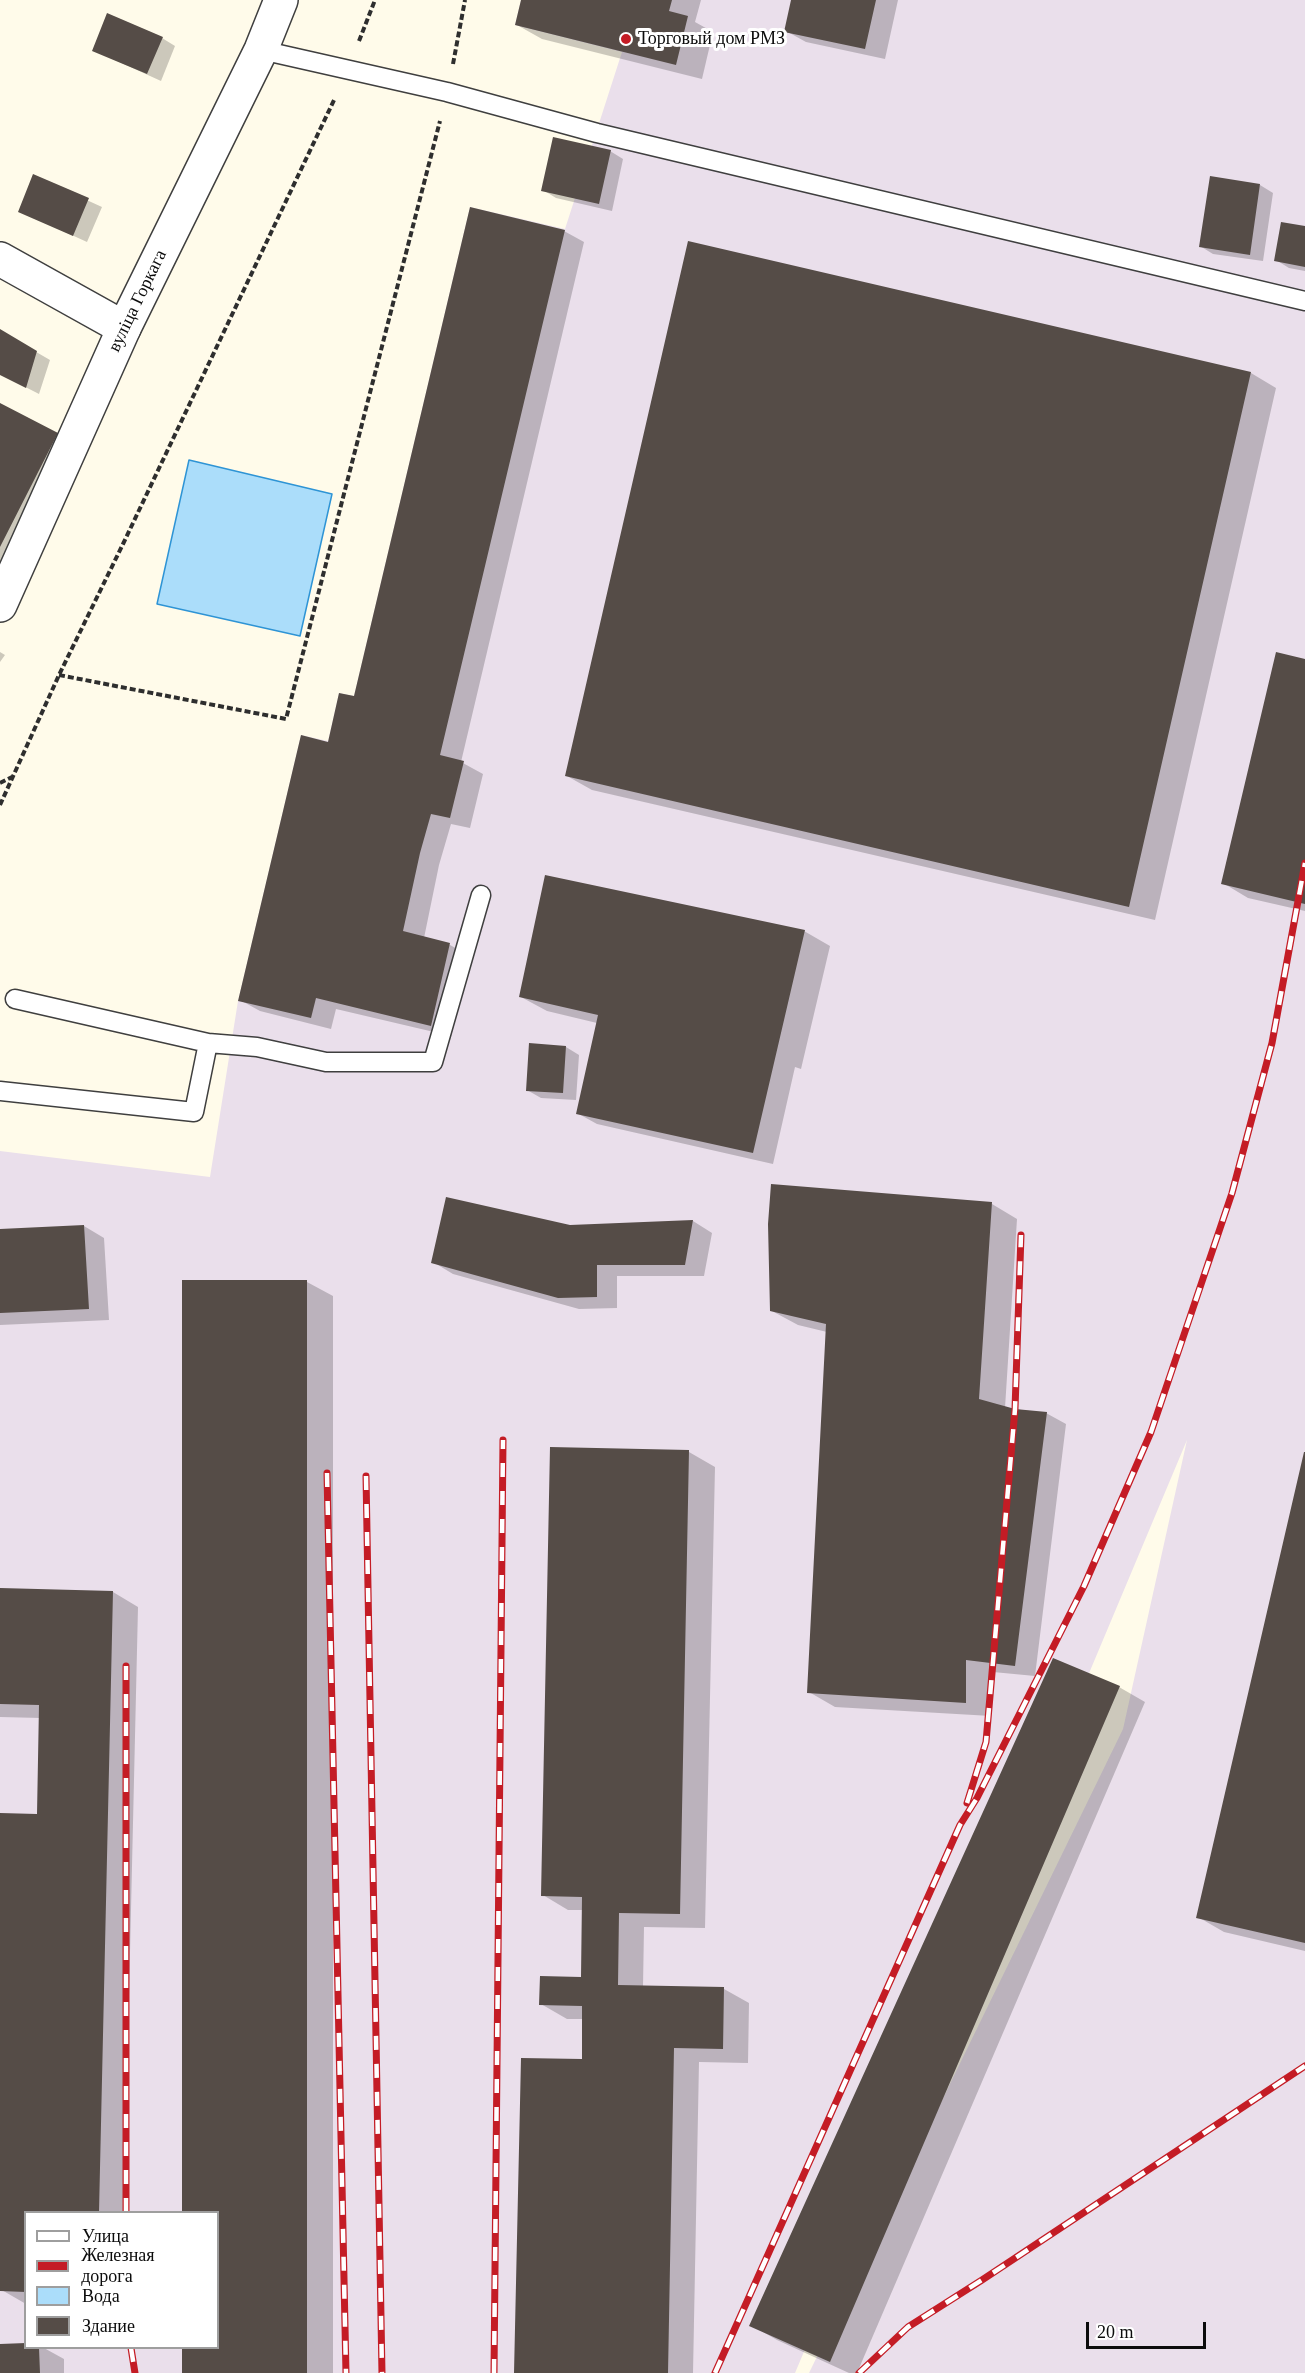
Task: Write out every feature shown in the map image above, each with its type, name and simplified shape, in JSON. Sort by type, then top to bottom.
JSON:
[{"type":"street","name":"вуліца Горкага","points":[[0,604],[124,328],[261,50],[281,0]]},
{"type":"street","points":[[0,259],[124,328]]},
{"type":"lane","points":[[261,50],[447,92],[597,133],[1305,301]]},
{"type":"lane","points":[[15,999],[208,1043],[257,1047],[326,1062],[433,1062],[482,895]]},
{"type":"lane","points":[[0,1091],[194,1112],[208,1043]]},
{"type":"path","points":[[0,805],[59,675],[348,70],[375,0]]},
{"type":"path","points":[[59,675],[286,719],[447,92],[465,0]]},
{"type":"path","points":[[0,783],[12,777]]},
{"type":"shaded area","points":[[521,0],[1305,0],[1305,2373],[809,2373],[1123,1729],[1187,1440],[795,2373],[0,2373],[0,1151],[210,1177],[238,1001],[301,735],[328,741],[339,693],[354,696],[470,207],[565,229],[622,52],[515,25]]},
{"type":"water","points":[[189,460],[332,494],[300,636],[157,604]]},
{"type":"building","name":"Торговый дом РМЗ","points":[[521,0],[672,0],[669,11],[688,16],[676,65],[515,25]]},
{"type":"building","points":[[791,0],[876,0],[865,49],[784,32]]},
{"type":"building","points":[[107,13],[163,37],[147,74],[92,51]]},
{"type":"building","points":[[553,137],[611,150],[599,204],[541,191]]},
{"type":"building","points":[[33,174],[89,198],[73,236],[18,212]]},
{"type":"building","points":[[1210,176],[1260,184],[1250,255],[1199,247]]},
{"type":"building","points":[[470,207],[565,230],[440,755],[464,761],[450,818],[431,814],[403,931],[450,943],[431,1026],[316,998],[311,1018],[238,1001],[301,735],[328,742],[339,693],[354,696]]},
{"type":"building","points":[[1281,222],[1305,226],[1305,267],[1274,261]]},
{"type":"building","points":[[688,241],[1251,372],[1129,907],[565,776]]},
{"type":"building","points":[[0,329],[37,351],[26,388],[0,375]]},
{"type":"building","points":[[0,403],[58,433],[0,547]]},
{"type":"building","points":[[1276,652],[1305,659],[1305,904],[1221,884]]},
{"type":"building","points":[[545,875],[805,930],[753,1153],[576,1114],[598,1015],[519,997]]},
{"type":"building","points":[[529,1043],[566,1046],[563,1093],[526,1091]]},
{"type":"building","points":[[771,1184],[992,1202],[979,1399],[1015,1409],[1047,1412],[1015,1666],[966,1660],[966,1703],[807,1693],[826,1324],[770,1311],[768,1224]]},
{"type":"building","points":[[446,1197],[570,1225],[693,1220],[685,1265],[597,1265],[597,1297],[558,1298],[431,1263]]},
{"type":"building","points":[[84,1225],[89,1309],[0,1313],[0,1229]]},
{"type":"building","points":[[182,1280],[307,1280],[307,2373],[182,2373],[182,2349],[219,2349],[219,2211],[182,2211]]},
{"type":"building","points":[[550,1447],[689,1450],[680,1914],[619,1913],[618,1985],[724,1987],[723,2049],[674,2048],[668,2373],[514,2373],[521,2058],[582,2059],[582,2006],[539,2005],[540,1976],[581,1977],[582,1897],[541,1896]]},
{"type":"building","points":[[1305,1452],[1305,1943],[1196,1918]]},
{"type":"building","points":[[0,1588],[113,1591],[99,2211],[24,2211],[24,2292],[0,2291],[0,1813],[37,1814],[39,1705],[0,1704]]},
{"type":"building","points":[[1053,1658],[1120,1686],[830,2362],[749,2326]]},
{"type":"building","points":[[24,2343],[24,2349],[39,2349],[40,2373],[0,2373],[0,2344]]},
{"type":"railway","points":[[715,2373],[960,1825],[977,1798],[1084,1586],[1151,1432],[1232,1193],[1272,1043],[1305,863]]},
{"type":"railway","points":[[967,1803],[986,1742],[1015,1409],[1021,1235]]},
{"type":"railway","points":[[494,2373],[503,1440]]},
{"type":"railway","points":[[327,1473],[346,2373]]},
{"type":"railway","points":[[366,1476],[382,2373]]},
{"type":"railway","points":[[126,1666],[126,2211]]},
{"type":"railway","points":[[859,2373],[908,2327],[1305,2066]]},
{"type":"railway","points":[[131,2349],[135,2373]]},
{"type":"place","name":"Торговый дом РМЗ","points":[[626,39]]}]
